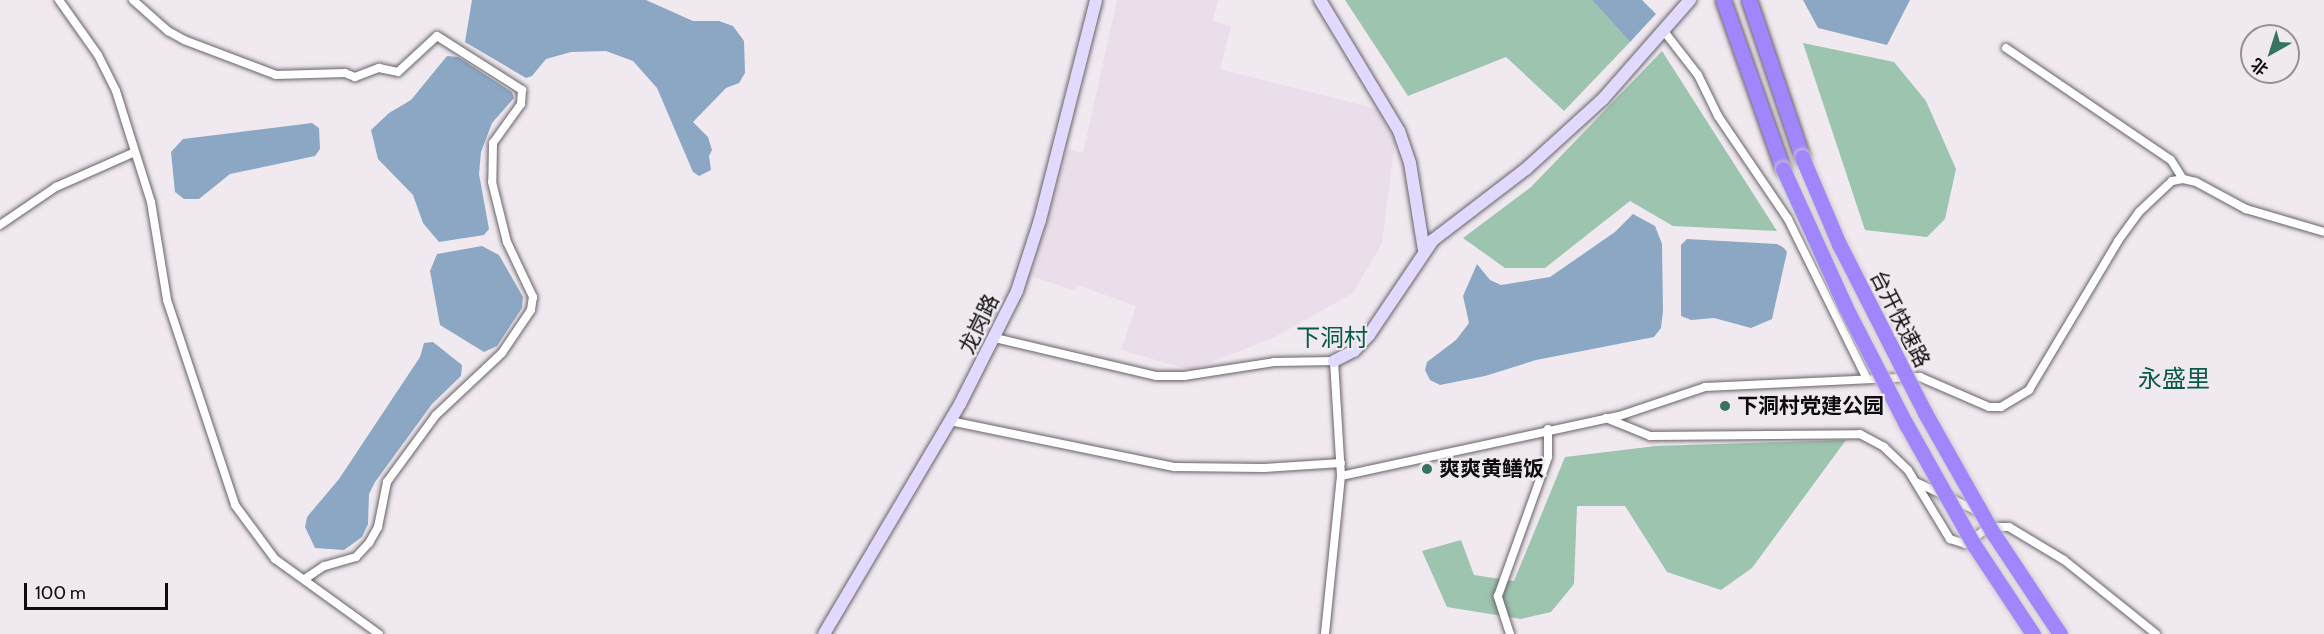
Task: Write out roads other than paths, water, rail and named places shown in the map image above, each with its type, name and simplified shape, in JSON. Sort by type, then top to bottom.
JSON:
[{"type":"highway","name":"台开快速路","points":[[1723,0],[1783,169],[1846,308],[1906,424],[1974,544],[2033,634]]},
{"type":"highway","name":"台开快速路","points":[[1749,0],[1802,157],[1844,253],[1925,413],[1993,533],[2060,634]]},
{"type":"street","points":[[59,0],[111,78],[151,202],[167,300],[235,505],[269,553],[379,634]]},
{"type":"street","points":[[133,0],[168,31],[219,56],[276,75],[345,73],[356,77],[379,68],[398,72],[437,36],[522,90],[521,104],[494,143],[492,182],[507,242],[533,297],[531,310],[502,353],[436,415],[387,482],[378,526],[369,543],[356,557],[324,566],[305,579]]},
{"type":"street","name":"龙岗路","points":[[824,634],[950,422],[995,338],[1017,291],[1036,231],[1096,0]]},
{"type":"street","points":[[1320,0],[1400,131],[1410,163],[1424,250]]},
{"type":"street","points":[[995,338],[1156,376],[1184,376],[1274,362],[1334,361],[1354,351],[1369,335],[1424,250],[1445,229],[1559,139],[1603,99],[1690,0]]},
{"type":"street","points":[[1663,30],[1698,75],[1718,116],[1788,219],[1867,379]]},
{"type":"street","points":[[2006,48],[2171,160],[2183,179],[2246,209],[2324,232]]},
{"type":"street","points":[[0,225],[56,187],[135,152]]},
{"type":"street","points":[[1341,476],[1606,418],[1705,387],[1924,378],[1989,407],[2016,401],[2035,381],[2139,212],[2172,181],[2183,179]]},
{"type":"street","points":[[1325,634],[1341,476],[1334,361]]},
{"type":"street","points":[[1606,418],[1650,436],[1855,433],[1884,447],[1918,483],[1940,526],[1959,544],[1989,527],[2009,527]]},
{"type":"street","points":[[950,422],[1175,467],[1264,468],[1341,463]]},
{"type":"street","points":[[1510,634],[1498,596],[1548,457],[1548,429]]},
{"type":"street","points":[[1918,483],[2009,527],[2064,560],[2156,634]]},
{"type":"water","points":[[472,0],[646,0],[693,21],[719,21],[733,26],[744,41],[745,73],[739,83],[726,88],[693,122],[708,137],[712,150],[709,156],[711,170],[699,176],[693,172],[657,88],[633,61],[606,51],[571,52],[546,59],[532,76],[526,78],[465,42]]},
{"type":"water","points":[[1592,0],[1642,0],[1656,14],[1630,42]]},
{"type":"water","points":[[1803,0],[1910,0],[1887,45],[1818,28]]},
{"type":"water","points":[[447,56],[458,57],[512,92],[514,98],[492,123],[481,152],[479,174],[489,229],[484,235],[439,242],[423,223],[413,195],[378,159],[371,130],[389,113],[411,100]]},
{"type":"water","points":[[312,123],[319,128],[320,149],[315,156],[230,174],[199,199],[184,199],[175,192],[171,152],[183,139]]},
{"type":"water","points":[[1633,214],[1655,226],[1662,244],[1663,311],[1661,328],[1654,337],[1536,360],[1485,376],[1440,385],[1430,380],[1425,370],[1427,362],[1456,340],[1469,323],[1463,296],[1477,264],[1490,280],[1501,285],[1550,277],[1615,232]]},
{"type":"water","points":[[1687,239],[1777,244],[1784,248],[1787,252],[1772,319],[1751,328],[1714,318],[1691,320],[1681,316],[1681,245]]},
{"type":"water","points":[[482,246],[499,255],[523,297],[522,308],[497,346],[484,352],[440,325],[430,271],[437,254]]},
{"type":"water","points":[[433,342],[462,365],[461,376],[432,404],[375,482],[369,494],[368,524],[362,537],[344,550],[315,548],[305,527],[307,517],[339,479],[420,357],[424,343]]},
{"type":"place","name":"下洞村党建公园","points":[[1725,406]]},
{"type":"place","name":"爽爽黄鳝饭","points":[[1427,469]]},
{"type":"district","name":"下洞村","points":[[1332,338]]},
{"type":"district","name":"永盛里","points":[[2174,379]]}]
